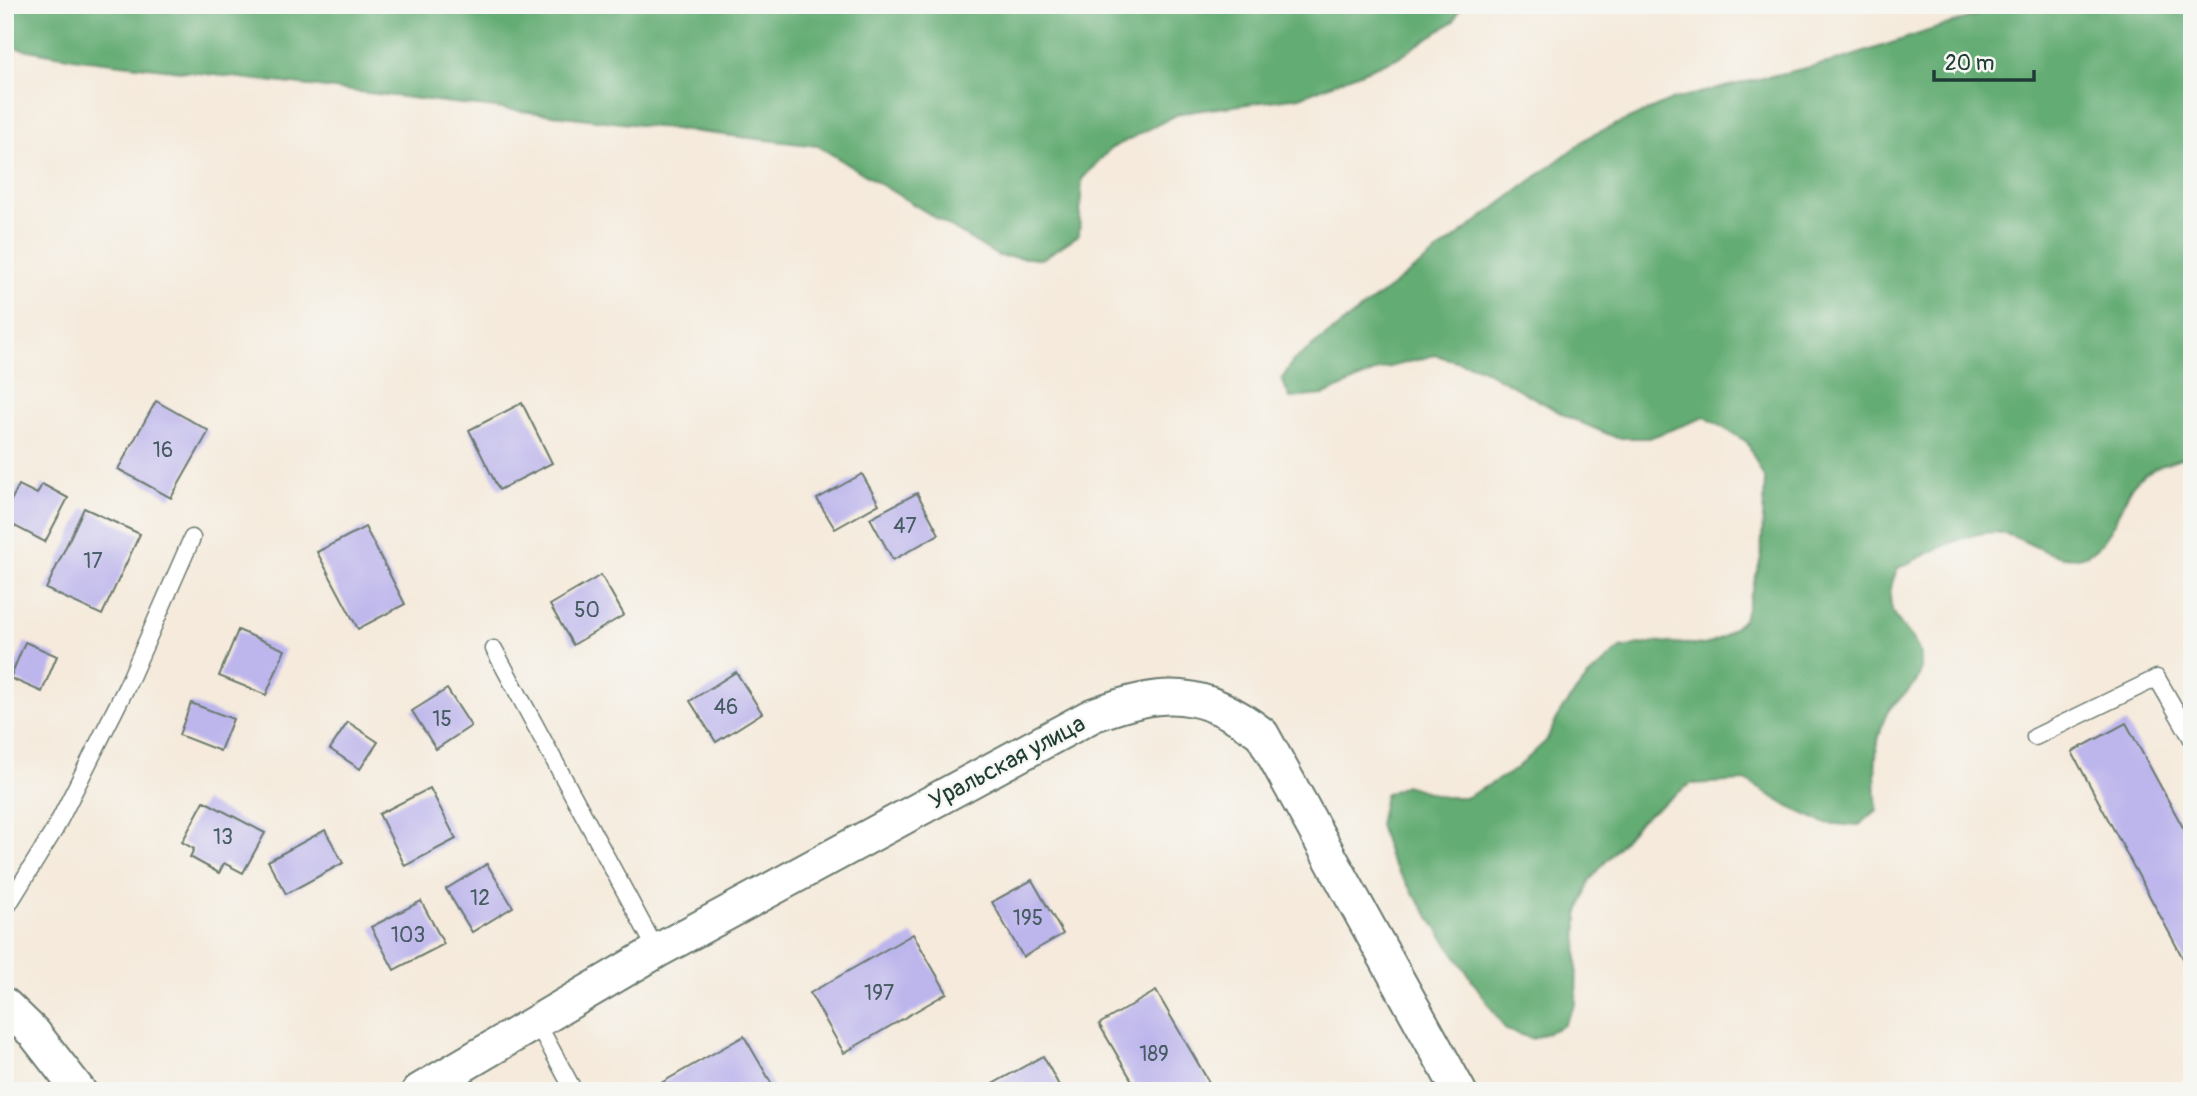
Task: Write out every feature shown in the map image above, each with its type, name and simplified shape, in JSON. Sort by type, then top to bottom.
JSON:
[{"type":"street","name":"Уральская улица","points":[[419,1091],[657,951],[1093,715],[1135,699],[1171,697],[1203,700],[1233,712],[1262,734],[1447,1087]]},
{"type":"street","points":[[5,1005],[34,1032],[79,1091]]},
{"type":"lane","points":[[5,910],[55,829],[122,696],[191,538]]},
{"type":"lane","points":[[494,649],[657,951]]},
{"type":"lane","points":[[2035,737],[2157,678],[2192,739]]},
{"type":"lane","points":[[536,1021],[574,1091]]},
{"type":"green space","points":[[5,5],[1461,5],[1454,21],[1397,58],[1300,97],[1180,113],[1110,149],[1082,179],[1079,235],[1042,259],[998,256],[818,146],[79,59],[5,46]]},
{"type":"green space","points":[[2007,5],[2192,5],[2192,455],[2161,465],[2140,478],[2130,491],[2107,537],[2093,551],[2081,556],[2058,556],[2013,536],[1990,532],[1963,538],[1898,568],[1891,587],[1891,603],[1895,615],[1917,646],[1921,658],[1920,672],[1914,685],[1891,707],[1882,724],[1876,761],[1877,810],[1858,826],[1824,823],[1789,807],[1747,781],[1690,784],[1641,820],[1590,880],[1578,915],[1576,1003],[1564,1025],[1533,1039],[1506,1030],[1390,859],[1379,825],[1385,795],[1405,785],[1444,797],[1467,797],[1515,770],[1546,741],[1562,709],[1587,678],[1620,648],[1659,642],[1705,645],[1723,637],[1744,619],[1761,558],[1765,480],[1747,442],[1705,417],[1649,438],[1617,438],[1568,417],[1481,368],[1435,355],[1379,370],[1324,395],[1290,398],[1282,379],[1293,361],[1590,136],[1674,99],[1840,60]]},
{"type":"building","points":[[156,401],[209,431],[171,498],[118,469]]},
{"type":"building","points":[[522,403],[552,463],[499,490],[469,430]]},
{"type":"building","points":[[862,474],[879,504],[835,529],[817,499]]},
{"type":"building","points":[[42,484],[68,498],[45,542],[5,521],[5,512],[19,485],[37,494]]},
{"type":"building","points":[[917,493],[939,534],[893,560],[870,518]]},
{"type":"building","points":[[84,508],[140,534],[102,615],[46,589]]},
{"type":"building","points":[[365,527],[405,604],[358,629],[317,552]]},
{"type":"building","points":[[601,575],[624,615],[573,645],[550,605]]},
{"type":"building","points":[[238,630],[285,650],[266,695],[219,676]]},
{"type":"building","points":[[25,642],[57,656],[42,692],[10,678]]},
{"type":"building","points":[[736,672],[762,713],[716,742],[690,701]]},
{"type":"building","points":[[447,689],[471,726],[436,749],[412,711]]},
{"type":"building","points":[[191,703],[233,719],[220,751],[179,735]]},
{"type":"building","points":[[348,722],[378,742],[360,769],[330,749]]},
{"type":"building","points":[[2126,723],[2192,844],[2192,975],[2072,752]]},
{"type":"building","points":[[430,788],[456,839],[405,866],[379,814]]},
{"type":"building","points":[[204,801],[265,833],[243,873],[224,863],[219,873],[190,857],[194,849],[182,842]]},
{"type":"building","points":[[325,830],[343,863],[286,894],[268,861]]},
{"type":"building","points":[[487,864],[513,907],[472,932],[446,889]]},
{"type":"building","points":[[1032,880],[1063,934],[1023,957],[992,902]]},
{"type":"building","points":[[421,901],[444,944],[394,970],[371,927]]},
{"type":"building","points":[[913,934],[947,993],[844,1053],[810,993]]},
{"type":"building","points":[[1156,991],[1210,1084],[1199,1091],[1138,1091],[1099,1024]]},
{"type":"building","points":[[744,1036],[776,1091],[647,1091]]},
{"type":"building","points":[[1043,1056],[1062,1091],[980,1091]]}]
